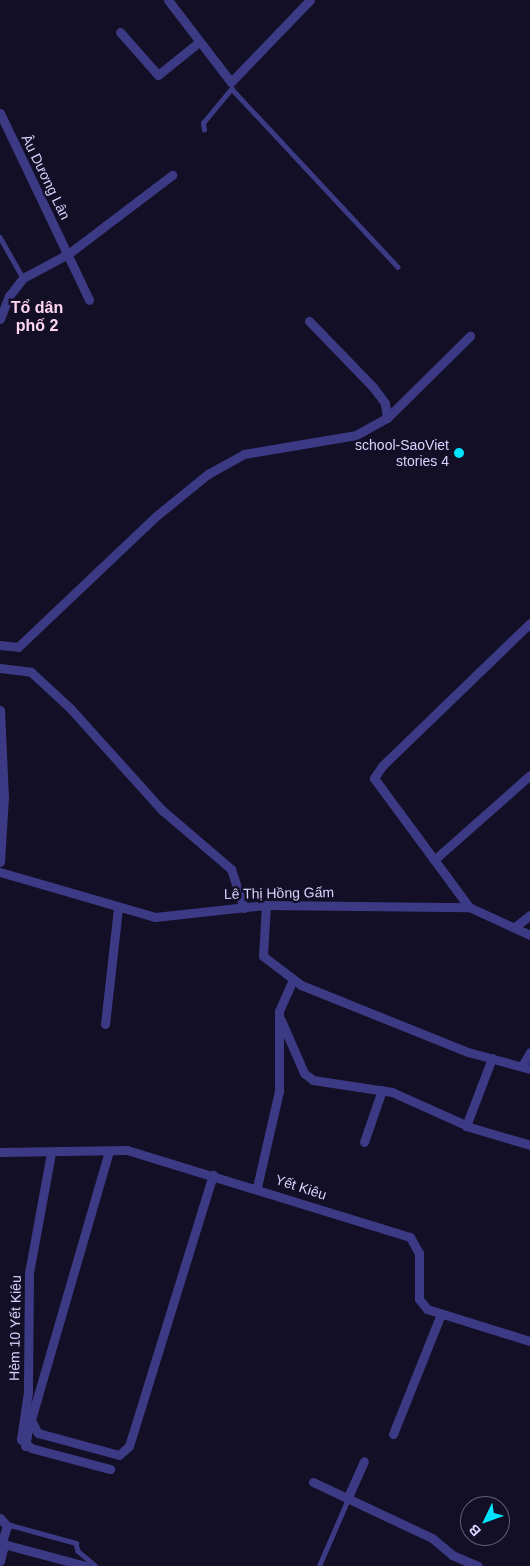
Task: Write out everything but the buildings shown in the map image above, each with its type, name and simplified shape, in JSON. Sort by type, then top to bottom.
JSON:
[{"type":"street","points":[[168,0],[198,43],[232,86],[310,0]]},
{"type":"street","points":[[120,32],[158,75],[198,43]]},
{"type":"street","name":"Âu Dương Lân","points":[[0,113],[89,300]]},
{"type":"street","points":[[0,319],[9,296],[23,278],[68,254],[172,175]]},
{"type":"street","points":[[309,321],[373,387],[385,403],[386,418]]},
{"type":"street","points":[[0,645],[18,647],[155,517],[208,474],[244,454],[356,435],[386,418],[470,336]]},
{"type":"street","points":[[469,907],[377,787],[376,772],[530,623]]},
{"type":"street","points":[[0,668],[31,672],[70,708],[162,810],[231,869],[244,908]]},
{"type":"street","points":[[0,710],[4,797],[0,862]]},
{"type":"street","points":[[434,860],[530,775]]},
{"type":"street","name":"Lê Thị Hồng Gấm","points":[[0,872],[118,909],[173,917],[218,907],[244,908],[266,905],[469,907],[516,926],[530,935]]},
{"type":"street","points":[[266,905],[263,956],[293,979],[387,1022],[492,1058],[526,1067],[530,1052]]},
{"type":"street","points":[[105,1024],[118,909]]},
{"type":"street","points":[[516,926],[530,915]]},
{"type":"street","points":[[257,1187],[278,1091],[280,1007],[293,979]]},
{"type":"street","points":[[281,1020],[308,1077],[382,1090],[461,1123]]},
{"type":"street","points":[[492,1058],[466,1126],[530,1145]]},
{"type":"street","points":[[364,1142],[382,1090]]},
{"type":"street","name":"Yết Kiêu","points":[[0,1152],[51,1153],[128,1150],[257,1187],[410,1237],[419,1253],[419,1299],[427,1309],[530,1341]]},
{"type":"street","points":[[109,1151],[30,1420],[26,1446],[110,1469]]},
{"type":"street","name":"Hẻm 10 Yết Kiêu","points":[[26,1446],[21,1439],[28,1392],[28,1286],[51,1153]]},
{"type":"street","points":[[30,1420],[38,1434],[125,1453],[213,1174]]},
{"type":"street","points":[[393,1434],[440,1314]]},
{"type":"street","points":[[348,1497],[364,1461]]},
{"type":"street","points":[[313,1482],[348,1497],[478,1566]]},
{"type":"street","points":[[0,1561],[4,1521]]},
{"type":"street","points":[[2,1544],[86,1566]]},
{"type":"lane","points":[[204,130],[203,123],[232,86],[398,268]]},
{"type":"lane","points":[[0,237],[23,278]]},
{"type":"lane","points":[[319,1566],[348,1497]]},
{"type":"lane","points":[[4,1521],[76,1542],[78,1551],[96,1566]]},
{"type":"place","name":"school-SaoViet stories 4","points":[[459,453]]},
{"type":"district","name":"Tổ dân phố 2","points":[[37,317]]}]
